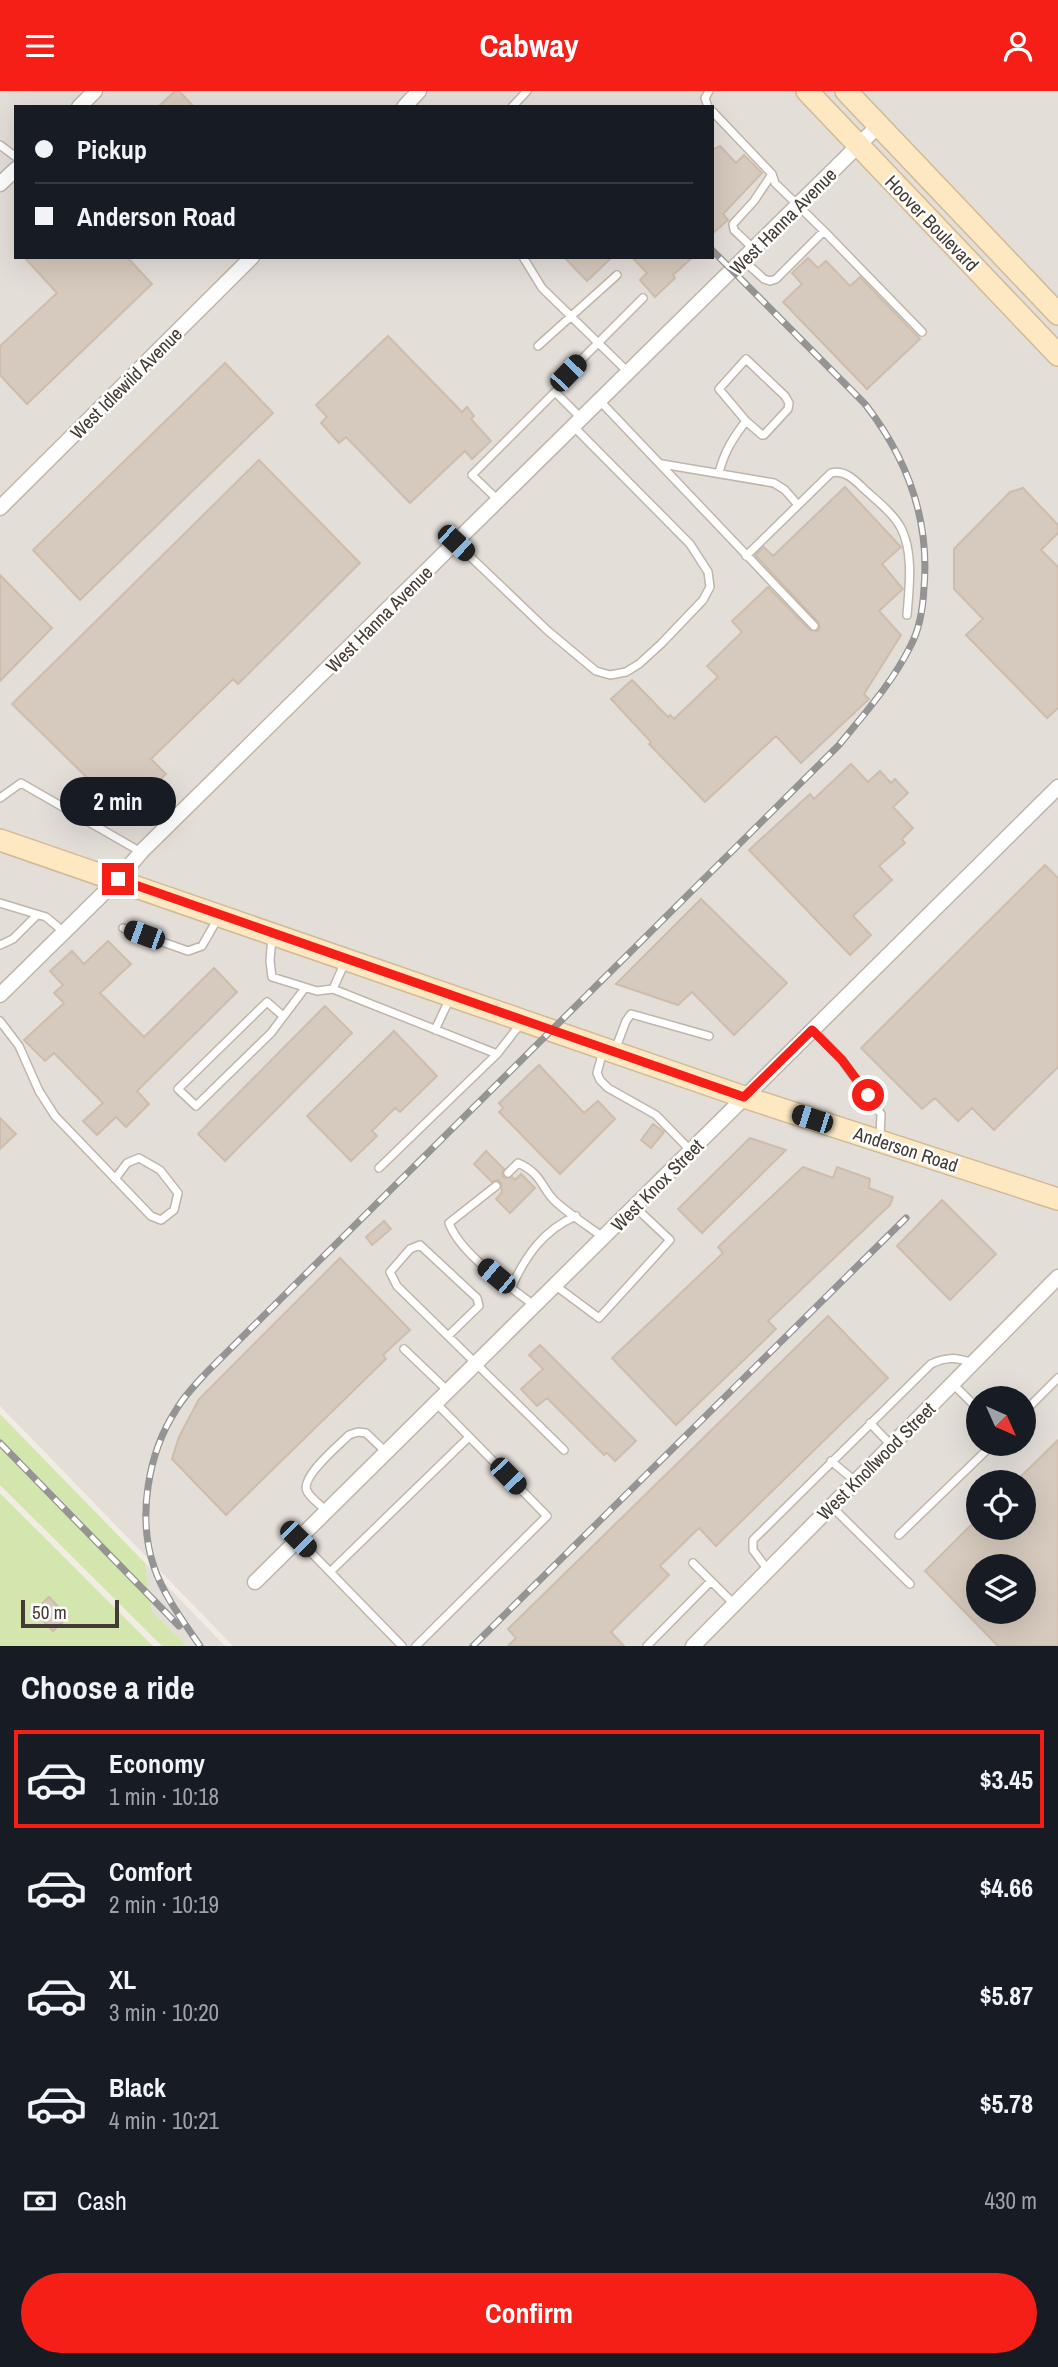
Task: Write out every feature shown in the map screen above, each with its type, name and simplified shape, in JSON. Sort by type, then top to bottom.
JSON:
[{"type":"street","points":[[81,105],[95,91]]},
{"type":"street","points":[[406,105],[419,91]]},
{"type":"street","name":"Hoover Boulevard","points":[[807,91],[1058,355]]},
{"type":"street","name":"Hoover Boulevard","points":[[846,91],[1058,314]]},
{"type":"street","name":"West Hanna Avenue","points":[[0,995],[879,125]]},
{"type":"street","points":[[0,184],[14,171]]},
{"type":"street","name":"West Idlewild Avenue","points":[[0,508],[250,259]]},
{"type":"street","name":"West Knox Street","points":[[255,1582],[1058,787]]},
{"type":"street","name":"Anderson Road","points":[[0,840],[273,932],[744,1097],[1058,1199]]},
{"type":"street","name":"West Knollwood Street","points":[[693,1646],[1058,1277]]},
{"type":"lane","points":[[514,105],[527,91]]},
{"type":"lane","points":[[714,113],[772,174],[775,183],[922,333]]},
{"type":"lane","points":[[754,249],[734,230],[733,224],[754,201],[772,174]]},
{"type":"lane","points":[[743,260],[764,279],[776,279],[824,231]]},
{"type":"lane","points":[[524,259],[541,288],[629,373]]},
{"type":"lane","points":[[538,346],[617,275]]},
{"type":"lane","points":[[568,373],[643,298]]},
{"type":"lane","points":[[746,359],[789,403],[788,408],[765,435],[746,421],[719,389],[746,359]]},
{"type":"lane","points":[[456,543],[548,631],[596,671],[610,675],[626,672],[662,645],[703,600],[710,587],[708,572],[690,544],[578,423],[555,392],[472,475],[499,501]]},
{"type":"lane","points":[[600,401],[814,626]]},
{"type":"lane","points":[[719,473],[723,457],[746,421]]},
{"type":"lane","points":[[662,464],[774,484],[785,490],[798,505]]},
{"type":"lane","points":[[746,556],[831,473],[838,471],[846,474],[883,507],[897,522],[905,538],[909,571],[906,615]]},
{"type":"lane","points":[[0,798],[20,783],[142,852]]},
{"type":"lane","points":[[0,903],[46,917],[64,932]]},
{"type":"lane","points":[[123,928],[188,951],[202,946],[220,914]]},
{"type":"lane","points":[[0,945],[13,939],[37,915]]},
{"type":"lane","points":[[273,932],[270,961],[272,977],[317,991],[333,989],[496,1054]]},
{"type":"lane","points":[[333,989],[347,958]]},
{"type":"lane","points":[[282,1016],[267,1002],[178,1089],[196,1106],[271,1033],[305,988]]},
{"type":"lane","points":[[435,1030],[452,994]]},
{"type":"lane","points":[[691,1151],[656,1115],[608,1088],[597,1073],[631,1014],[709,1036]]},
{"type":"lane","points":[[379,1168],[496,1054],[524,1019]]},
{"type":"lane","points":[[0,1021],[19,1046],[39,1091],[55,1117],[115,1179],[151,1216],[161,1220],[174,1210],[178,1193],[160,1170],[139,1158],[127,1163],[115,1179]]},
{"type":"lane","points":[[812,1030],[842,1060],[881,1114],[880,1140]]},
{"type":"lane","points":[[508,1173],[518,1163],[526,1167],[539,1177],[555,1202],[604,1238]]},
{"type":"lane","points":[[496,1186],[449,1223],[453,1234],[475,1258],[535,1307]]},
{"type":"lane","points":[[556,1286],[598,1318],[670,1240],[635,1207]]},
{"type":"lane","points":[[511,1288],[533,1247],[551,1231],[576,1216]]},
{"type":"lane","points":[[448,1336],[479,1306],[477,1298],[420,1245],[410,1249],[390,1272],[397,1286],[564,1450]]},
{"type":"lane","points":[[404,1349],[448,1392]]},
{"type":"lane","points":[[768,1570],[753,1551],[752,1540],[931,1364],[949,1357],[972,1363]]},
{"type":"lane","points":[[1036,1400],[1058,1378]]},
{"type":"lane","points":[[953,1384],[966,1397]]},
{"type":"lane","points":[[415,1646],[547,1516],[436,1403]]},
{"type":"lane","points":[[870,1423],[891,1445]]},
{"type":"lane","points":[[327,1511],[307,1492],[306,1485],[309,1476],[349,1436],[358,1432],[366,1433],[386,1452]]},
{"type":"lane","points":[[330,1572],[469,1437]]},
{"type":"lane","points":[[899,1535],[981,1456]]},
{"type":"lane","points":[[831,1461],[856,1482]]},
{"type":"lane","points":[[831,1506],[910,1584]]},
{"type":"lane","points":[[298,1539],[402,1646]]},
{"type":"lane","points":[[693,1563],[734,1604]]},
{"type":"lane","points":[[647,1646],[711,1581]]},
{"type":"shaded area","points":[[0,91],[1058,91],[1058,1646],[233,1646],[0,1406]]},
{"type":"shaded area","points":[[145,1563],[225,1646],[187,1646],[152,1611]]},
{"type":"green space","points":[[0,1414],[145,1563],[152,1611],[187,1646],[162,1646],[0,1485]]},
{"type":"green space","points":[[0,1493],[153,1646],[0,1646]]},
{"type":"building","points":[[175,91],[179,91],[192,105],[160,105]]},
{"type":"building","points":[[720,146],[736,163],[744,155],[762,173],[723,214],[728,220],[714,232],[714,149]]},
{"type":"building","points":[[808,258],[818,268],[826,261],[850,286],[860,277],[920,339],[867,389],[783,302],[802,284],[792,273]]},
{"type":"building","points":[[26,259],[129,259],[152,284],[27,404],[0,375],[0,346],[57,293]]},
{"type":"building","points":[[566,259],[610,259],[587,281]]},
{"type":"building","points":[[634,259],[691,259],[655,297],[640,280],[647,273]]},
{"type":"building","points":[[388,336],[462,412],[467,407],[474,416],[471,419],[491,441],[472,459],[465,451],[410,503],[346,437],[339,443],[321,423],[327,417],[316,405]]},
{"type":"building","points":[[225,363],[273,413],[80,600],[33,550]]},
{"type":"building","points":[[259,460],[360,563],[238,684],[233,679],[151,759],[166,774],[124,814],[12,704]]},
{"type":"building","points":[[845,487],[901,547],[882,564],[903,589],[879,611],[901,635],[864,694],[869,699],[801,763],[776,736],[705,802],[649,744],[651,742],[611,699],[632,680],[668,717],[670,715],[674,719],[718,677],[707,666],[742,632],[732,621],[768,587],[810,630],[818,631],[818,622],[755,555],[764,547],[773,556]]},
{"type":"building","points":[[1023,488],[1058,525],[1058,533],[1041,550],[1058,567],[1058,708],[1047,718],[966,635],[983,619],[954,589],[954,549],[1010,492]]},
{"type":"building","points":[[0,575],[52,628],[0,681]]},
{"type":"building","points":[[851,764],[868,782],[880,771],[891,783],[895,779],[908,793],[893,807],[913,828],[902,839],[905,843],[879,866],[892,880],[853,916],[871,935],[850,955],[749,850],[810,794],[814,799]]},
{"type":"building","points":[[1045,865],[1058,878],[1058,1067],[994,1130],[972,1108],[958,1121],[935,1098],[922,1109],[861,1048]]},
{"type":"building","points":[[701,899],[787,983],[734,1035],[692,992],[678,1005],[616,984]]},
{"type":"building","points":[[108,941],[131,964],[100,993],[144,1037],[214,968],[237,992],[137,1091],[149,1104],[126,1127],[116,1117],[97,1135],[83,1121],[103,1103],[54,1053],[45,1061],[24,1040],[64,1003],[54,993],[63,985],[50,971],[72,951],[84,964]]},
{"type":"building","points":[[325,1006],[352,1033],[225,1161],[198,1134]]},
{"type":"building","points":[[394,1031],[437,1076],[400,1112],[395,1108],[372,1131],[377,1136],[351,1161],[307,1116]]},
{"type":"building","points":[[539,1065],[584,1113],[598,1101],[615,1119],[560,1174],[499,1112],[503,1108],[499,1103]]},
{"type":"building","points":[[0,1118],[16,1134],[0,1149]]},
{"type":"building","points":[[653,1124],[664,1132],[651,1148],[641,1140]]},
{"type":"building","points":[[750,1138],[786,1150],[702,1233],[678,1209]]},
{"type":"building","points":[[486,1151],[504,1169],[504,1178],[512,1177],[515,1180],[521,1174],[535,1188],[510,1213],[496,1199],[502,1192],[501,1183],[498,1180],[492,1182],[474,1164]]},
{"type":"building","points":[[803,1167],[833,1178],[837,1167],[870,1179],[869,1188],[893,1197],[890,1205],[768,1321],[776,1329],[676,1425],[612,1358],[723,1253],[718,1247]]},
{"type":"building","points":[[942,1200],[996,1254],[950,1300],[897,1246]]},
{"type":"building","points":[[384,1221],[391,1229],[372,1245],[366,1237]]},
{"type":"building","points":[[340,1258],[410,1330],[383,1355],[386,1359],[226,1515],[172,1459],[179,1437],[199,1399]]},
{"type":"building","points":[[828,1316],[888,1378],[716,1546],[699,1528],[660,1566],[669,1575],[611,1632],[624,1646],[508,1646],[516,1638],[508,1629]]},
{"type":"building","points":[[540,1345],[636,1441],[615,1461],[607,1453],[604,1455],[547,1398],[537,1406],[521,1389],[543,1369],[529,1355]]},
{"type":"building","points":[[1058,1440],[1058,1646],[998,1646],[977,1624],[1036,1624],[1036,1554],[966,1554],[966,1613],[925,1571],[966,1530],[966,1540],[1036,1540],[1036,1470],[1027,1470]]},
{"type":"building","points":[[49,1597],[68,1617],[53,1631],[34,1611]]},
{"type":"railway","points":[[200,1646],[174,1608],[158,1578],[146,1527],[152,1465],[166,1427],[183,1400],[207,1372],[839,745],[887,684],[904,659],[917,632],[924,595],[923,538],[912,490],[893,446],[865,404],[714,252]]},
{"type":"railway","points":[[473,1646],[906,1218]]},
{"type":"railway","points":[[0,1443],[179,1626]]},
{"type":"route","points":[[118,879],[744,1097],[812,1030],[842,1060],[868,1095]]}]
